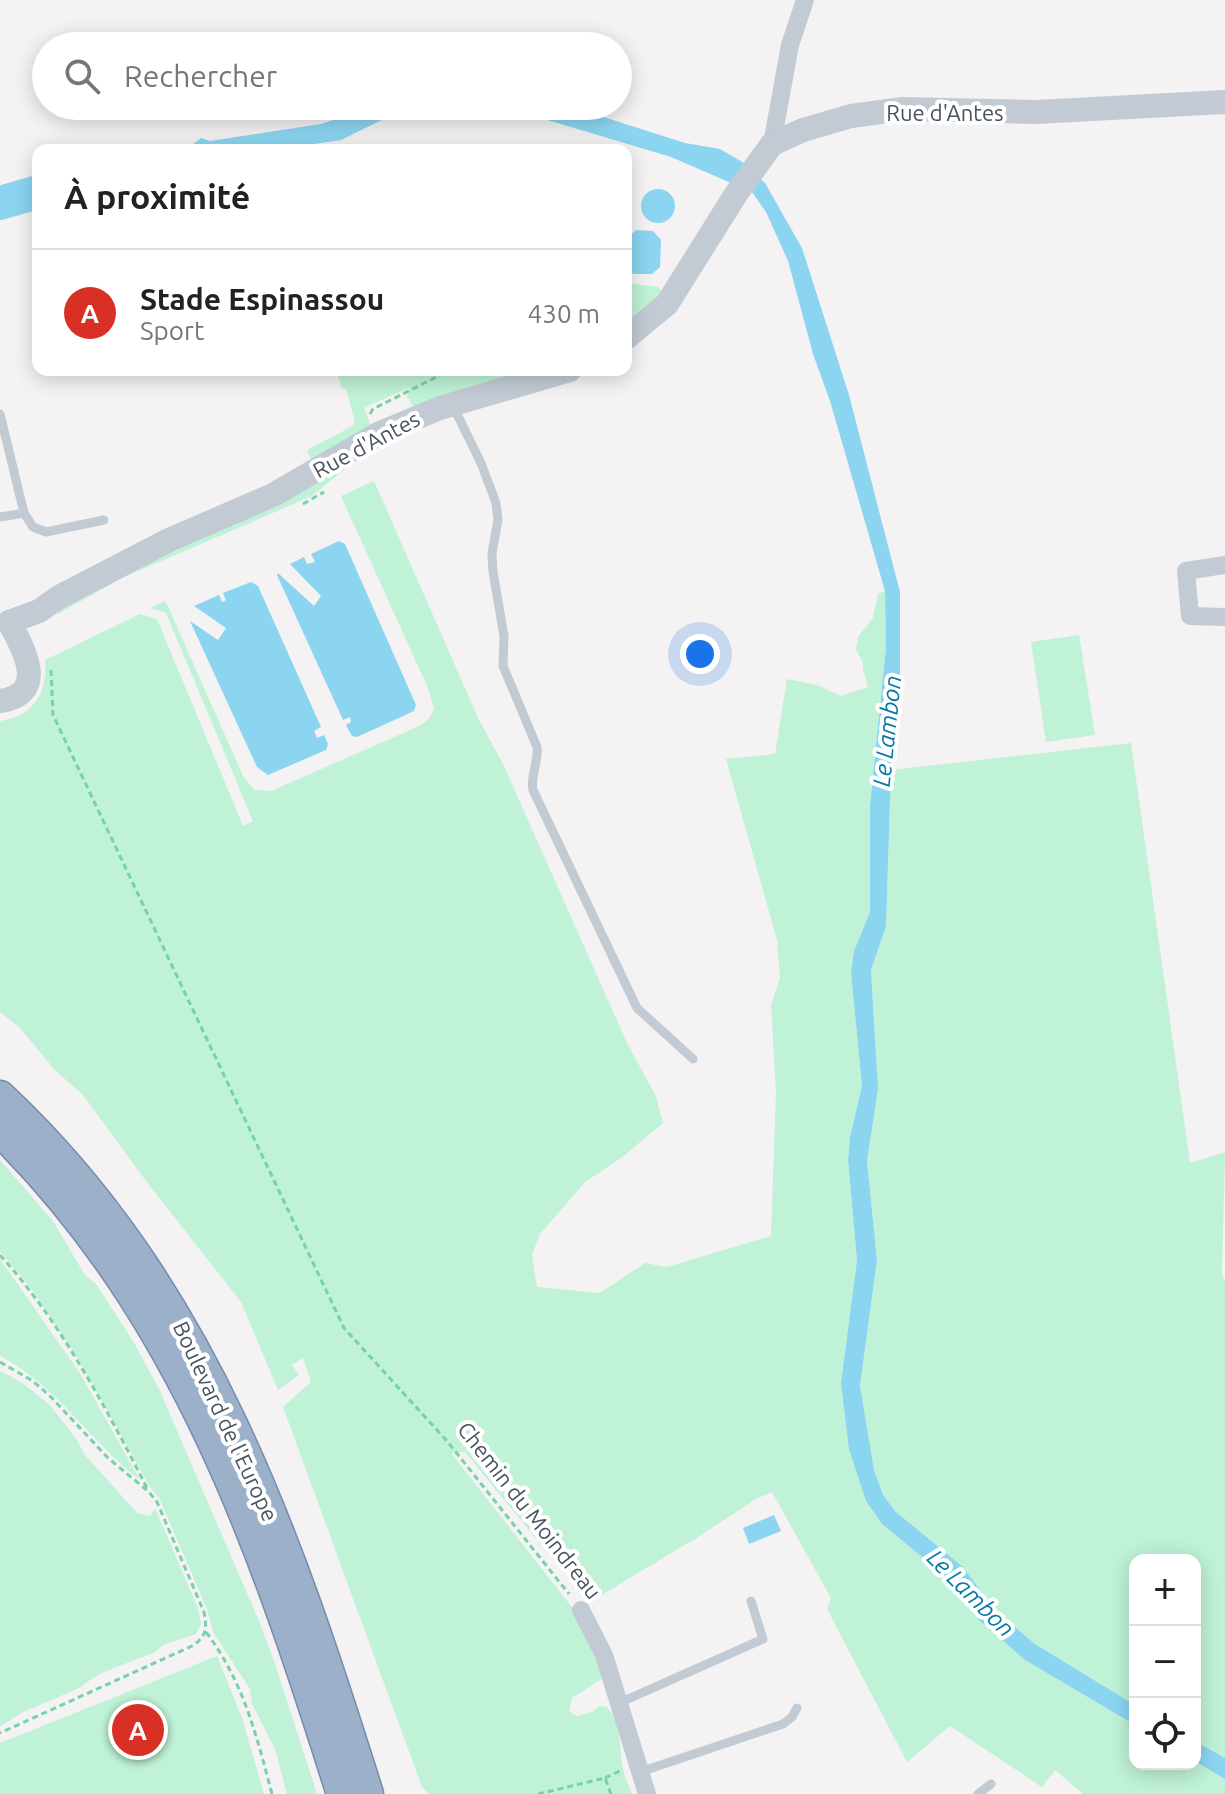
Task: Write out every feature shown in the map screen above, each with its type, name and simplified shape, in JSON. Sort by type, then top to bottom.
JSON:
[{"type":"highway","name":"Boulevard de l'Europe","points":[[0,1096],[41,1136],[109,1216],[173,1310],[198,1354],[227,1411],[286,1550],[368,1794]]},
{"type":"highway","name":"Boulevard de l'Europe","points":[[0,1131],[54,1189],[111,1260],[153,1324],[191,1393],[263,1559],[342,1794]]},
{"type":"street","points":[[632,333],[667,304],[736,194],[772,144],[790,45],[805,0]]},
{"type":"street","name":"Rue d'Antes","points":[[772,144],[833,121],[903,109],[1036,112],[1225,102]]},
{"type":"street","name":"Rue d'Antes","points":[[0,701],[17,696],[29,679],[27,660],[2,621],[77,571],[130,548],[169,540],[273,495],[380,433],[419,415],[549,376]]},
{"type":"street","points":[[1225,565],[1186,571],[1190,616],[1225,617]]},
{"type":"street","name":"Chemin du Moindreau","points":[[581,1610],[604,1655],[647,1794]]},
{"type":"lane","points":[[453,404],[496,503],[498,520],[492,553],[504,636],[503,666],[537,747],[538,757],[531,779],[533,790],[637,1008],[693,1059]]},
{"type":"lane","points":[[0,414],[24,513],[33,527],[46,532],[104,520]]},
{"type":"lane","points":[[0,517],[24,513]]},
{"type":"lane","points":[[619,1703],[763,1639],[751,1601]]},
{"type":"lane","points":[[640,1772],[783,1724],[797,1708]]},
{"type":"lane","points":[[978,1794],[991,1784]]},
{"type":"path","points":[[380,433],[370,415],[373,409],[438,376]]},
{"type":"path","name":"Chemin du Moindreau","points":[[48,661],[52,675],[53,715],[344,1328],[447,1441],[581,1610]]},
{"type":"path","points":[[0,1255],[37,1300],[73,1356],[157,1502],[204,1612],[206,1632],[227,1659],[249,1708],[272,1794]]},
{"type":"path","points":[[0,1362],[33,1381],[108,1458],[149,1492]]},
{"type":"path","points":[[0,1733],[192,1646],[206,1632]]},
{"type":"path","points":[[538,1794],[605,1778],[611,1794]]},
{"type":"green space","points":[[632,284],[659,287],[667,304],[632,333]]},
{"type":"green space","points":[[338,376],[550,376],[419,415],[407,397],[410,387],[364,408],[373,431],[312,462],[307,450],[355,422],[346,389],[342,389]]},
{"type":"green space","points":[[352,463],[312,496],[122,578],[58,614],[56,609]]},
{"type":"green space","points":[[374,481],[627,1043],[656,1096],[663,1123],[621,1158],[585,1182],[540,1234],[532,1255],[537,1287],[600,1293],[645,1263],[667,1267],[771,1236],[776,1092],[771,1005],[780,978],[777,940],[726,759],[775,754],[787,679],[817,685],[841,696],[868,687],[863,663],[856,649],[858,637],[873,618],[878,594],[885,591],[886,647],[870,805],[870,912],[854,951],[851,973],[862,1086],[848,1160],[857,1260],[841,1383],[866,1501],[882,1524],[950,1580],[980,1621],[1025,1660],[1129,1721],[1129,1770],[1201,1770],[1201,1764],[1225,1778],[1225,1794],[1083,1794],[1055,1770],[1042,1787],[950,1726],[907,1762],[827,1609],[831,1598],[772,1492],[593,1600],[550,1556],[465,1452],[451,1453],[575,1611],[606,1676],[572,1698],[569,1711],[577,1716],[592,1712],[599,1706],[607,1707],[612,1713],[619,1733],[623,1771],[632,1794],[429,1794],[422,1787],[283,1407],[311,1382],[303,1358],[292,1365],[299,1375],[278,1390],[241,1302],[83,1095],[55,1070],[19,1027],[0,1012],[0,721],[22,714],[36,701],[44,682],[45,660],[140,614],[157,619],[243,826],[253,821],[166,613],[150,608],[164,601],[167,604],[243,776],[254,790],[272,791],[428,720],[434,709],[428,688],[341,496]]},
{"type":"green space","points":[[1079,635],[1095,735],[1046,742],[1031,642]]},
{"type":"green space","points":[[1131,743],[1190,1163],[1225,1152],[1222,1273],[1225,1281],[1225,1758],[1201,1744],[1201,1554],[1129,1554],[1129,1701],[1035,1644],[995,1610],[963,1567],[896,1512],[883,1495],[874,1470],[860,1387],[877,1260],[867,1161],[878,1089],[871,970],[886,926],[891,770]]},
{"type":"green space","points":[[0,1160],[53,1221],[85,1275],[96,1284],[133,1341],[159,1389],[259,1621],[317,1794],[287,1794],[275,1749],[252,1704],[250,1689],[213,1632],[207,1609],[159,1498],[79,1360],[33,1291],[0,1251]]},
{"type":"green space","points":[[0,1259],[81,1375],[140,1480],[39,1382],[0,1356]]},
{"type":"green space","points":[[0,1371],[21,1382],[50,1405],[85,1455],[137,1513],[150,1516],[155,1508],[198,1608],[201,1624],[196,1634],[163,1645],[155,1652],[99,1674],[79,1688],[21,1713],[0,1727]]},
{"type":"green space","points":[[217,1656],[242,1718],[264,1794],[0,1794],[0,1743]]},
{"type":"water","points":[[333,120],[382,120],[341,140],[314,144],[193,144],[201,138],[210,141]]},
{"type":"water","points":[[547,120],[613,120],[685,143],[720,149],[744,163],[765,183],[802,248],[849,395],[900,592],[900,684],[891,770],[886,926],[871,970],[878,1089],[867,1161],[877,1260],[860,1386],[874,1470],[883,1495],[896,1512],[963,1567],[995,1610],[1035,1644],[1129,1701],[1129,1721],[1025,1660],[980,1621],[950,1580],[882,1524],[866,1501],[849,1449],[841,1383],[857,1260],[848,1160],[862,1086],[851,973],[854,951],[870,912],[870,805],[886,647],[885,591],[788,261],[766,212],[752,192],[671,157]]},
{"type":"water","points":[[32,182],[32,195],[0,202],[0,189]]},
{"type":"water","points":[[658,189],[670,194],[675,206],[670,218],[658,223],[646,218],[641,206],[646,194]]},
{"type":"water","points":[[636,230],[653,231],[661,240],[660,267],[652,274],[632,273],[632,234]]},
{"type":"water","points":[[339,541],[345,544],[416,705],[414,711],[357,737],[352,736],[346,725],[351,722],[350,717],[343,720],[277,575],[314,606],[321,596],[290,564],[304,557],[307,564],[315,562],[311,554]]},
{"type":"water","points":[[251,582],[258,586],[321,727],[314,731],[317,738],[324,735],[328,744],[326,750],[268,775],[257,767],[190,621],[218,640],[226,628],[194,606],[219,595],[222,602],[226,600],[223,593]]},
{"type":"water","points":[[774,1515],[781,1531],[749,1544],[743,1528]]},
{"type":"water","points":[[1201,1744],[1225,1758],[1225,1779],[1201,1765]]},
{"type":"waterway","name":"Le Lambon","points":[[0,203],[32,194]]},
{"type":"place","name":"Stade Espinassou","points":[[138,1730]]}]
